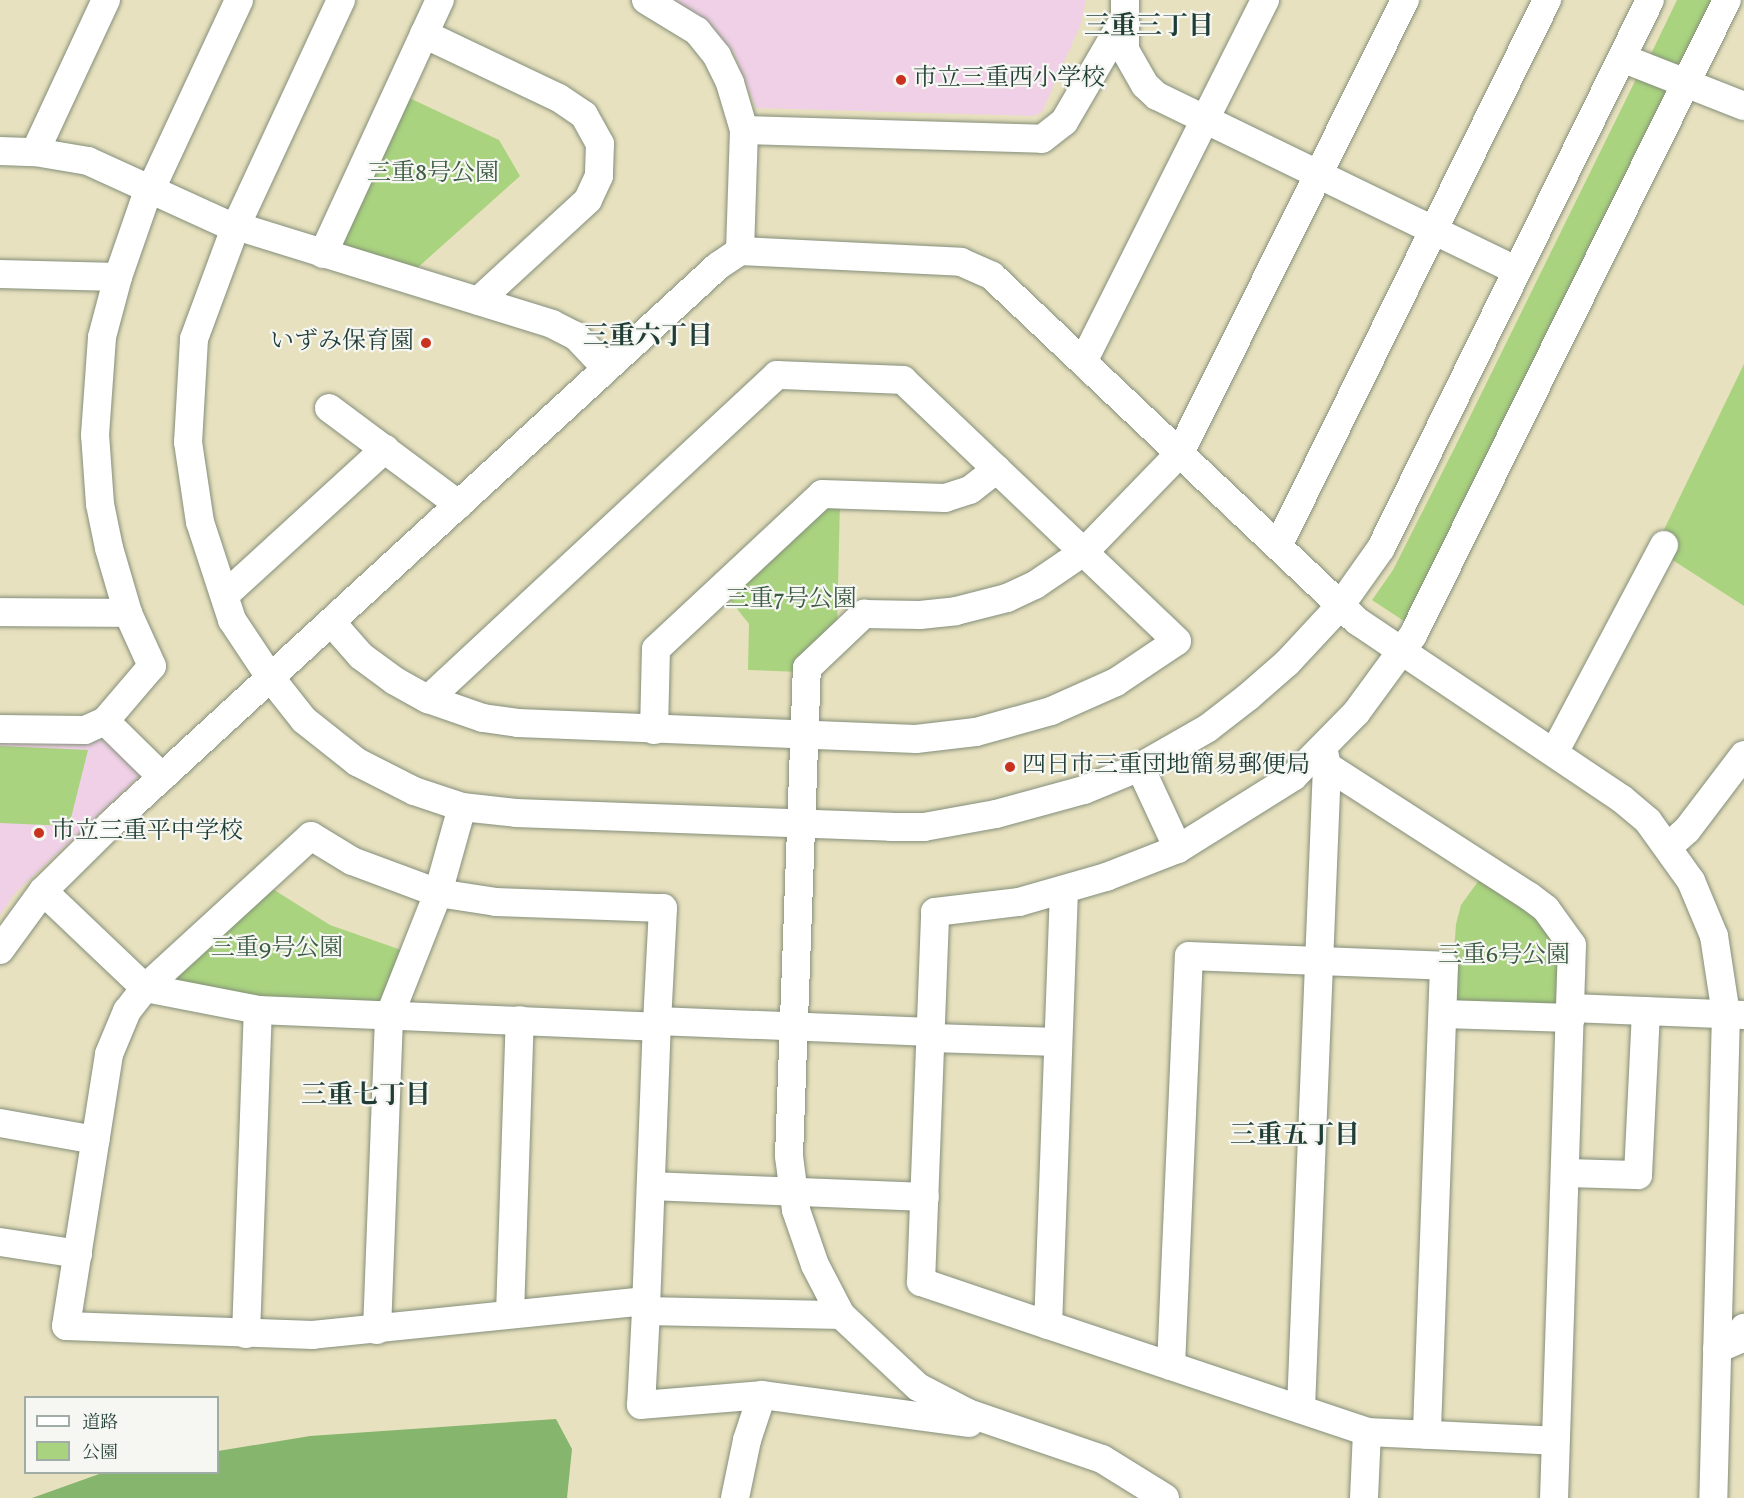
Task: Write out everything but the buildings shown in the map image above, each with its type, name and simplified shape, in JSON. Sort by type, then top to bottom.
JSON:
[{"type":"street","points":[[35,152],[106,0]]},
{"type":"street","points":[[0,729],[85,730],[105,721],[152,666],[128,613],[99,504],[95,435],[97,367],[118,277],[150,189],[239,0]]},
{"type":"street","points":[[341,0],[235,227],[194,339],[188,442],[200,522],[232,620],[270,677],[304,720],[357,762],[406,788],[462,807],[516,813],[803,824],[924,826],[964,821],[1042,803],[1140,767],[1208,728],[1248,697],[1287,663],[1340,606],[1381,548],[1650,0]]},
{"type":"street","points":[[323,254],[440,0]]},
{"type":"street","points":[[646,0],[683,21],[708,44],[727,76],[744,130],[740,251]]},
{"type":"street","points":[[1084,360],[1264,0]]},
{"type":"street","points":[[1165,1498],[1102,1459],[968,1413],[918,1387],[841,1316],[814,1265],[792,1192],[789,1156],[807,668],[864,614],[938,614],[991,603],[1035,585],[1085,551],[1180,453],[1405,0]]},
{"type":"street","points":[[1278,546],[1547,0]]},
{"type":"street","points":[[1556,1441],[1367,1432],[921,1282],[935,912],[982,909],[1064,890],[1178,849],[1268,796],[1325,758],[1402,652],[1727,0]]},
{"type":"street","points":[[744,130],[1042,139],[1064,122],[1124,11]]},
{"type":"street","points":[[1124,11],[1125,50],[1145,85],[1166,102],[1516,270]]},
{"type":"street","points":[[424,34],[560,98],[584,116],[600,144],[599,176],[588,200],[478,301]]},
{"type":"street","points":[[1622,58],[1744,106]]},
{"type":"street","points":[[0,151],[35,152],[88,161],[235,227],[560,327],[576,336],[606,368]]},
{"type":"street","points":[[0,950],[43,891],[162,777],[718,266],[740,251],[961,262],[992,276],[1084,360],[1340,606],[1402,652],[1555,751],[1648,821],[1691,881],[1714,936],[1735,1015],[1717,1349],[1713,1498]]},
{"type":"street","points":[[0,274],[118,277]]},
{"type":"street","points":[[332,623],[360,656],[395,681],[428,699],[501,722],[916,739],[1003,726],[1094,693],[1177,641],[903,380],[777,375],[428,699]]},
{"type":"street","points":[[329,408],[459,505]]},
{"type":"street","points":[[225,596],[385,449]]},
{"type":"street","points":[[654,730],[656,649],[822,494],[945,498],[970,490],[997,468]]},
{"type":"street","points":[[1555,751],[1664,545]]},
{"type":"street","points":[[0,612],[128,613]]},
{"type":"street","points":[[105,721],[162,777]]},
{"type":"street","points":[[1668,847],[1687,831],[1744,755]]},
{"type":"street","points":[[1301,1408],[1325,758]]},
{"type":"street","points":[[1325,758],[1546,909],[1572,945],[1554,1498]]},
{"type":"street","points":[[1140,767],[1178,849]]},
{"type":"street","points":[[377,1330],[389,1017],[438,893],[462,807]]},
{"type":"street","points":[[841,1316],[646,1306],[510,1314],[377,1330],[246,1334],[66,1326],[109,1054],[127,1011],[145,988],[311,836],[352,861],[438,893],[496,902],[663,908],[656,1024],[651,1186],[646,1306],[641,1405],[762,1395],[1015,1430]]},
{"type":"street","points":[[1048,1325],[1064,890]]},
{"type":"street","points":[[43,891],[145,988],[258,1010],[389,1017],[793,1026],[1058,1042]]},
{"type":"street","points":[[1172,1366],[1189,956],[1444,966],[1427,1435]]},
{"type":"street","points":[[246,1334],[258,1010]]},
{"type":"street","points":[[1443,1014],[1646,1011],[1735,1015]]},
{"type":"street","points":[[1565,1173],[1638,1175],[1646,1011]]},
{"type":"street","points":[[510,1314],[520,1020]]},
{"type":"street","points":[[0,1124],[95,1140]]},
{"type":"street","points":[[651,1186],[925,1197]]},
{"type":"street","points":[[0,1242],[78,1254]]},
{"type":"street","points":[[1717,1349],[1740,1339],[1744,1328]]},
{"type":"street","points":[[735,1498],[747,1440],[762,1395]]},
{"type":"street","points":[[1364,1498],[1367,1432]]},
{"type":"shaded area","name":"市立三重西小学校","points":[[672,0],[1086,0],[1080,26],[1042,112],[1034,116],[756,108],[733,51]]},
{"type":"shaded area","name":"市立三重平中学校","points":[[0,739],[111,740],[142,774],[15,893],[0,915]]},
{"type":"green space","points":[[1677,0],[1713,0],[1684,60],[1672,66],[1650,56]]},
{"type":"green space","points":[[1638,75],[1663,84],[1666,94],[1407,623],[1372,600],[1393,570]]},
{"type":"green space","name":"三重8号公園","points":[[405,96],[499,140],[520,176],[415,270],[342,249],[338,239]]},
{"type":"green space","points":[[1744,364],[1744,606],[1671,559],[1661,536]]},
{"type":"green space","name":"三重7号公園","points":[[840,502],[837,628],[800,672],[748,670],[749,624],[727,596],[820,507]]},
{"type":"green space","points":[[0,746],[88,750],[69,826],[0,823]]},
{"type":"green space","name":"三重6号公園","points":[[1482,876],[1526,907],[1563,949],[1555,1010],[1459,1007],[1451,996],[1456,924],[1461,905]]},
{"type":"green space","name":"三重9号公園","points":[[271,888],[330,925],[404,951],[387,999],[376,1003],[257,999],[181,984],[176,975]]},
{"type":"green space","points":[[556,1419],[572,1449],[567,1498],[32,1498],[99,1474],[219,1474],[219,1451],[310,1436]]},
{"type":"place","name":"市立三重西小学校","points":[[901,80]]},
{"type":"place","name":"いずみ保育園","points":[[426,343]]},
{"type":"place","name":"四日市三重団地簡易郵便局","points":[[1010,767]]},
{"type":"place","name":"市立三重平中学校","points":[[39,833]]},
{"type":"district","name":"三重三丁目","points":[[1149,28]]},
{"type":"district","name":"三重六丁目","points":[[648,338]]},
{"type":"district","name":"三重七丁目","points":[[366,1097]]},
{"type":"district","name":"三重五丁目","points":[[1295,1137]]}]
